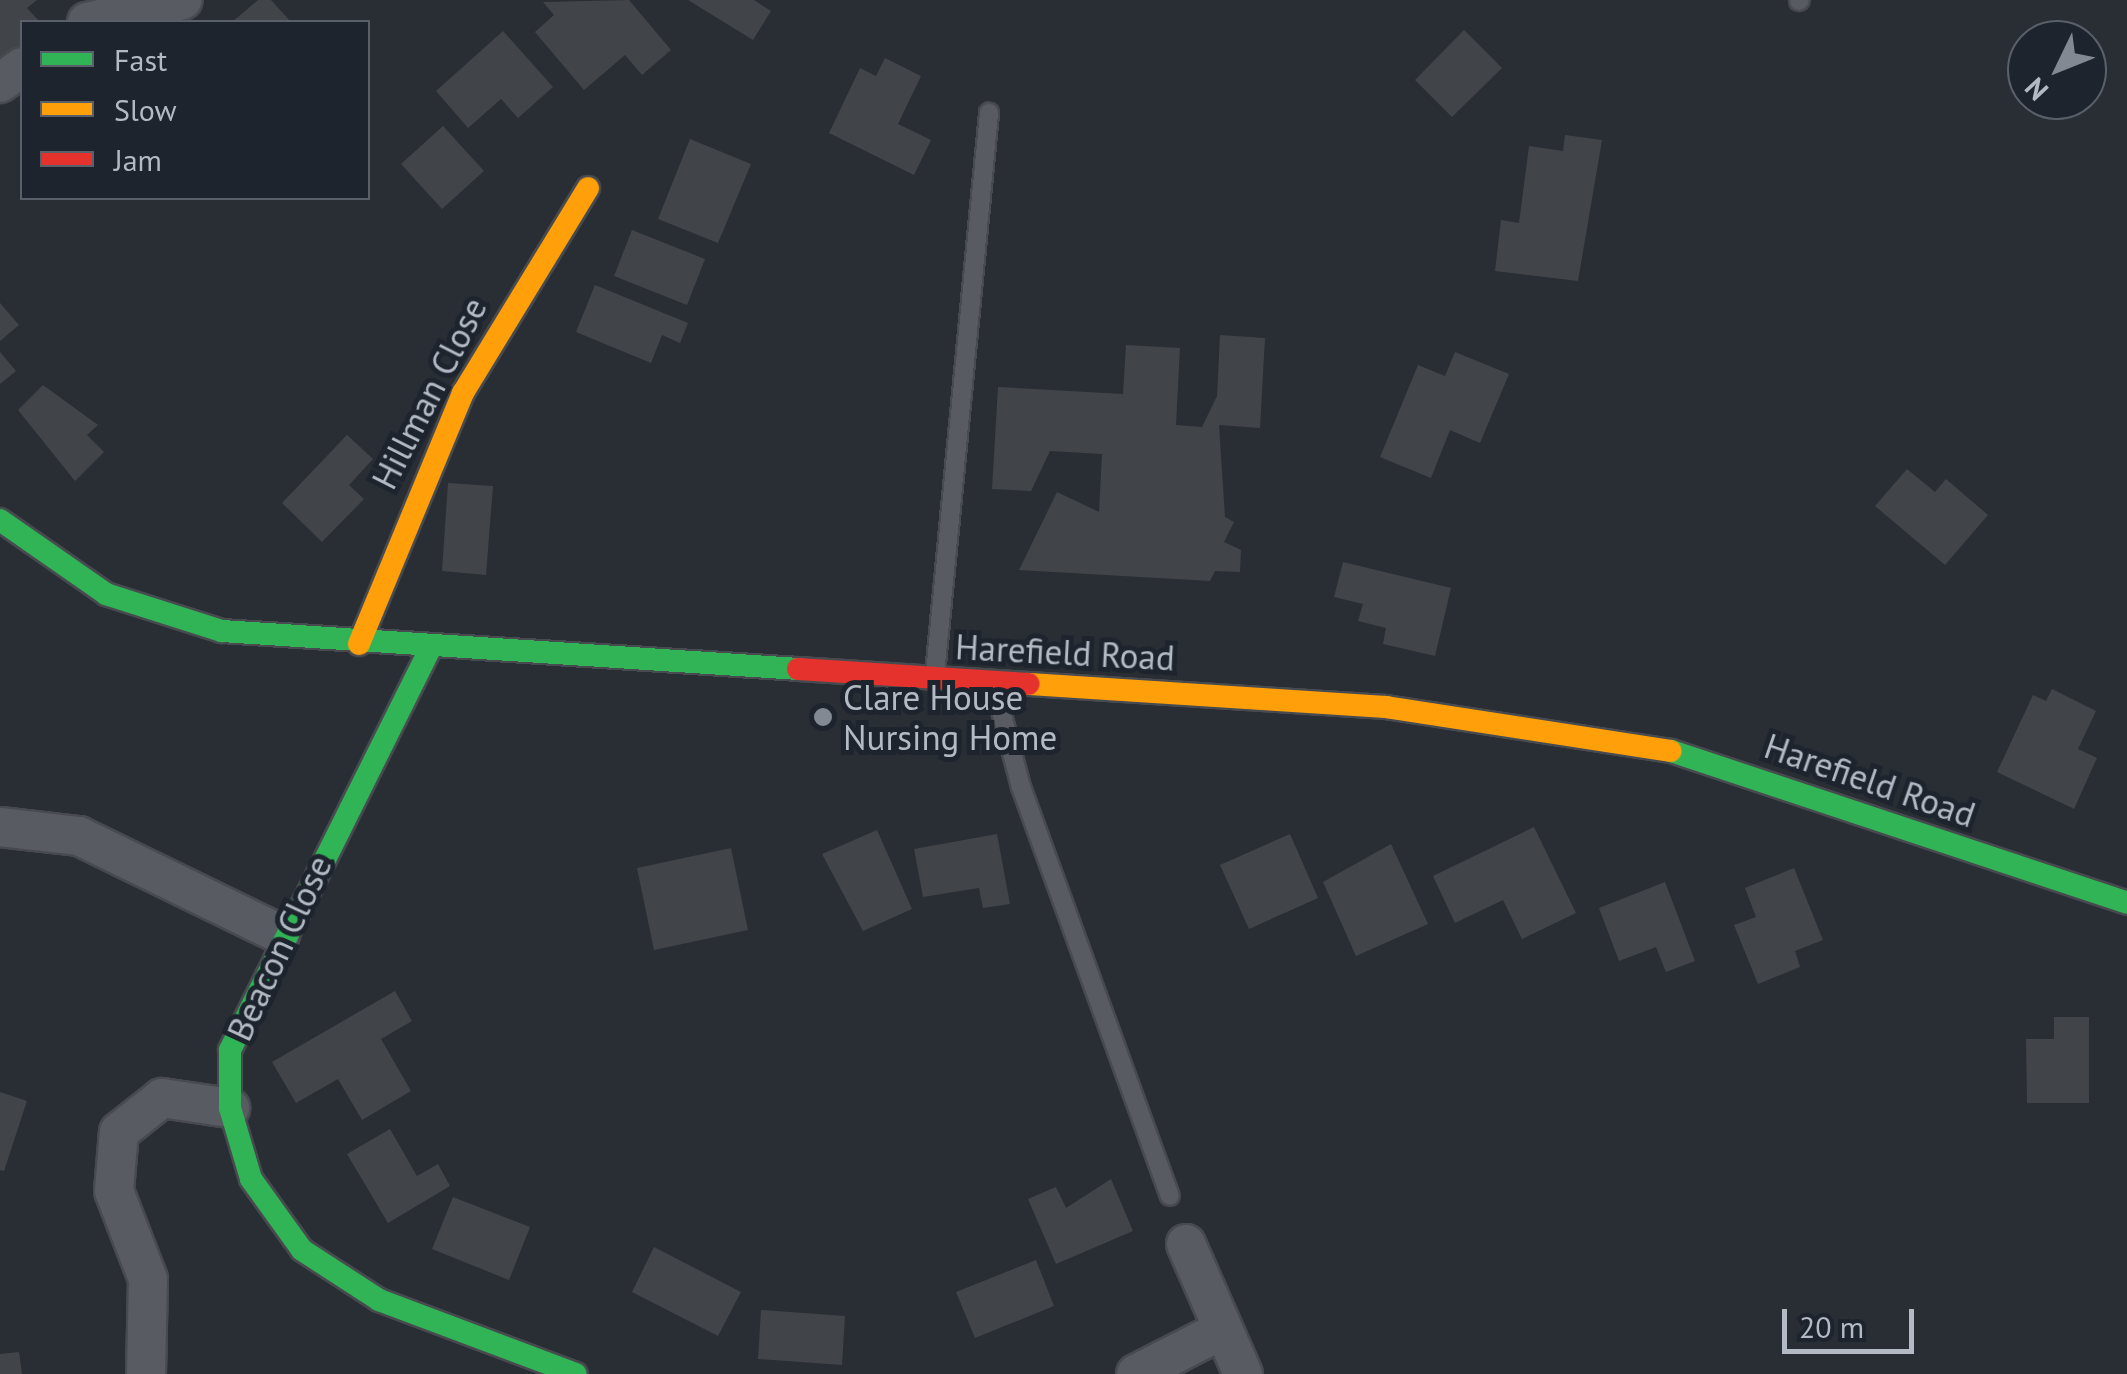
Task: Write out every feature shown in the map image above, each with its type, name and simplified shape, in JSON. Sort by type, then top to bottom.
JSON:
[{"type":"main road","name":"Hillman Close","points":[[360,644],[391,548],[462,393],[588,188]]},
{"type":"main road","name":"Harefield Road","points":[[0,520],[106,594],[222,632],[430,649],[1386,706],[1661,747],[2127,903]]},
{"type":"main road","name":"Beacon Close","points":[[430,649],[280,934],[230,1050],[230,1108],[251,1179],[302,1250],[379,1300],[576,1374]]},
{"type":"street","points":[[96,20],[182,0]]},
{"type":"street","points":[[0,826],[78,836],[280,934]]},
{"type":"street","points":[[146,1374],[148,1279],[114,1191],[119,1132],[162,1098],[230,1108]]},
{"type":"street","points":[[1186,1244],[1220,1331],[1243,1374]]},
{"type":"street","points":[[1136,1374],[1220,1331]]},
{"type":"lane","points":[[935,680],[989,113]]},
{"type":"lane","points":[[993,683],[1021,787],[1170,1196]]},
{"type":"building","points":[[0,0],[37,0],[27,8],[38,20],[20,20],[20,63],[0,68]]},
{"type":"building","points":[[258,0],[271,0],[289,20],[234,20]]},
{"type":"building","points":[[629,0],[671,50],[642,75],[625,55],[584,90],[535,32],[554,15],[543,2]]},
{"type":"building","points":[[688,0],[754,0],[771,11],[753,40]]},
{"type":"building","points":[[1464,30],[1502,68],[1452,117],[1415,80]]},
{"type":"building","points":[[503,31],[553,87],[518,118],[501,99],[468,128],[436,91]]},
{"type":"building","points":[[885,58],[921,76],[898,124],[931,140],[914,175],[829,133],[860,68],[876,76]]},
{"type":"building","points":[[443,126],[484,171],[442,209],[401,164]]},
{"type":"building","points":[[1565,135],[1602,140],[1578,281],[1495,271],[1501,220],[1519,223],[1529,146],[1563,151]]},
{"type":"building","points":[[690,139],[751,164],[718,243],[658,219]]},
{"type":"building","points":[[632,230],[705,259],[687,305],[614,276]]},
{"type":"building","points":[[595,285],[688,323],[680,343],[662,335],[651,363],[576,332]]},
{"type":"building","points":[[0,303],[19,325],[0,341]]},
{"type":"building","points":[[1220,335],[1265,338],[1260,428],[1219,425],[1225,517],[1234,522],[1224,542],[1241,550],[1240,572],[1215,571],[1210,581],[1019,570],[1057,492],[1099,512],[1102,454],[1050,451],[1031,491],[992,489],[998,387],[1123,394],[1126,345],[1180,348],[1176,425],[1202,427],[1217,396]]},
{"type":"building","points":[[0,352],[16,371],[0,384]]},
{"type":"building","points":[[1455,352],[1509,374],[1480,443],[1450,430],[1431,478],[1380,457],[1418,365],[1445,376]]},
{"type":"building","points":[[43,385],[98,425],[87,435],[104,452],[75,481],[18,410]]},
{"type":"building","points":[[347,435],[373,459],[349,485],[364,499],[322,542],[282,503]]},
{"type":"building","points":[[1907,469],[1935,492],[1946,479],[1988,515],[1945,565],[1875,506]]},
{"type":"building","points":[[448,483],[493,486],[486,575],[442,571]]},
{"type":"building","points":[[1343,562],[1451,588],[1435,656],[1383,644],[1386,628],[1358,621],[1363,604],[1334,597]]},
{"type":"building","points":[[2052,689],[2096,711],[2078,749],[2097,758],[2074,809],[1997,772],[2033,695],[2046,701]]},
{"type":"building","points":[[1534,827],[1576,913],[1522,939],[1503,900],[1455,923],[1433,876]]},
{"type":"building","points":[[877,830],[912,909],[863,931],[822,854]]},
{"type":"building","points":[[997,834],[1010,904],[983,908],[979,888],[923,897],[914,849]]},
{"type":"building","points":[[1290,834],[1318,898],[1249,929],[1220,865]]},
{"type":"building","points":[[1391,844],[1428,924],[1356,956],[1323,882]]},
{"type":"building","points":[[731,848],[748,930],[654,950],[637,868]]},
{"type":"building","points":[[1794,868],[1823,940],[1795,951],[1800,967],[1758,984],[1734,925],[1756,917],[1745,888]]},
{"type":"building","points":[[1665,882],[1695,961],[1666,972],[1656,947],[1619,961],[1599,908]]},
{"type":"building","points":[[395,991],[412,1021],[381,1039],[411,1091],[362,1120],[338,1079],[296,1103],[272,1062]]},
{"type":"building","points":[[2054,1017],[2089,1017],[2089,1103],[2027,1103],[2026,1039],[2054,1039]]},
{"type":"building","points":[[0,1092],[27,1101],[4,1171],[0,1170]]},
{"type":"building","points":[[390,1129],[417,1176],[438,1164],[450,1186],[388,1223],[347,1154]]},
{"type":"building","points":[[1111,1179],[1133,1231],[1056,1264],[1028,1199],[1056,1187],[1066,1208]]},
{"type":"building","points":[[453,1197],[530,1227],[509,1280],[432,1249]]},
{"type":"building","points":[[654,1247],[741,1292],[718,1336],[632,1292]]},
{"type":"building","points":[[1036,1260],[1054,1306],[975,1338],[956,1292]]},
{"type":"building","points":[[761,1310],[845,1316],[842,1365],[758,1359]]},
{"type":"building","points":[[19,1352],[22,1374],[0,1374],[0,1354]]},
{"type":"traffic: fast","points":[[0,520],[106,594],[222,631],[798,669]]},
{"type":"traffic: fast","points":[[430,649],[230,1050],[230,1108],[251,1179],[302,1250],[379,1300],[576,1374]]},
{"type":"traffic: fast","points":[[1671,751],[2127,903]]},
{"type":"traffic: slow","points":[[359,644],[463,393],[588,188]]},
{"type":"traffic: slow","points":[[1029,684],[1386,707],[1671,751]]},
{"type":"traffic: jam","points":[[798,669],[1029,684]]},
{"type":"place","name":"Clare House Nursing Home","points":[[823,717]]}]
